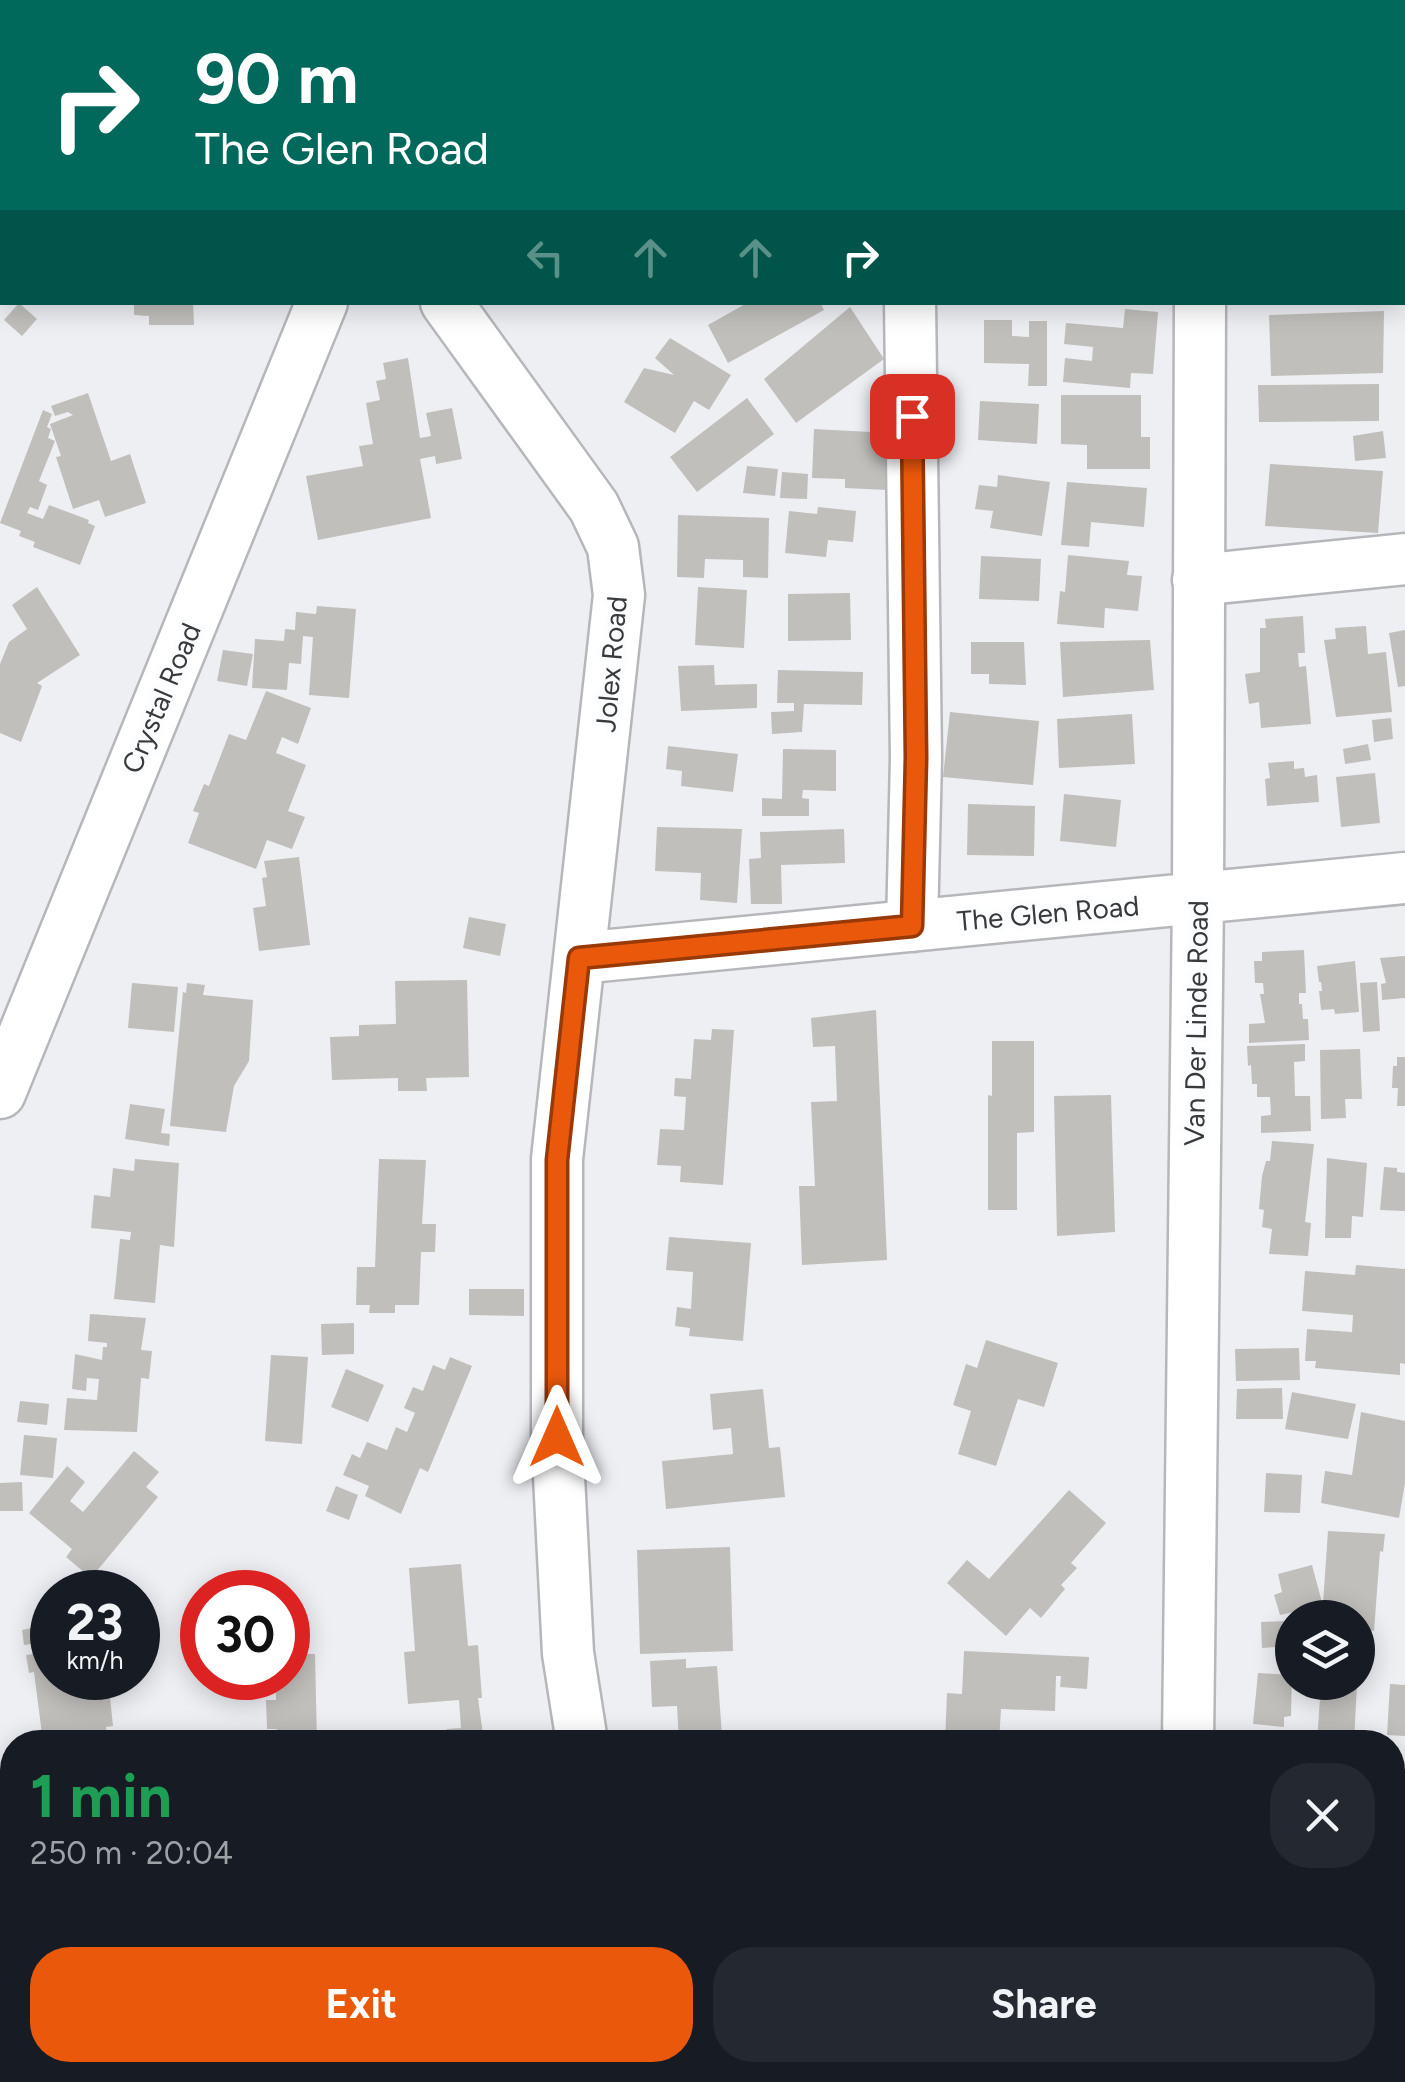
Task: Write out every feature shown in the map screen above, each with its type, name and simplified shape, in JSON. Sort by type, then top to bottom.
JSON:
[{"type":"street","name":"Crystal Road","points":[[0,1093],[321,305]]},
{"type":"street","name":"Jolex Road","points":[[448,305],[594,507],[613,547],[620,594],[579,958]]},
{"type":"street","points":[[910,305],[916,758],[912,926]]},
{"type":"street","name":"Van Der Linde Road","points":[[1188,1730],[1200,305]]},
{"type":"street","points":[[1198,580],[1405,559]]},
{"type":"street","name":"The Glen Road","points":[[579,958],[1405,878]]},
{"type":"street","points":[[579,958],[557,1160],[557,1437],[568,1653],[580,1730]]},
{"type":"building","points":[[17,305],[37,319],[22,336],[4,320]]},
{"type":"building","points":[[134,305],[193,305],[194,325],[149,325],[149,316],[134,315]]},
{"type":"building","points":[[744,305],[822,305],[824,310],[728,363],[708,325]]},
{"type":"building","points":[[850,307],[884,359],[796,423],[764,379]]},
{"type":"building","points":[[1125,309],[1158,312],[1153,374],[1131,373],[1130,388],[1063,382],[1065,358],[1092,361],[1093,347],[1064,344],[1066,323],[1123,328]]},
{"type":"building","points":[[1384,311],[1383,373],[1271,376],[1269,315]]},
{"type":"building","points":[[984,320],[1012,320],[1012,336],[1029,337],[1029,321],[1047,321],[1047,386],[1028,386],[1029,364],[984,363]]},
{"type":"building","points":[[670,338],[731,375],[709,410],[694,401],[675,433],[624,402],[644,368],[674,375],[655,358]]},
{"type":"building","points":[[408,358],[420,438],[431,436],[426,413],[452,408],[462,459],[436,464],[435,456],[420,459],[431,518],[318,540],[306,476],[363,466],[359,446],[373,444],[366,403],[380,400],[376,381],[386,379],[383,363]]},
{"type":"building","points":[[1379,384],[1379,421],[1259,422],[1258,385]]},
{"type":"building","points":[[88,393],[111,461],[130,454],[146,503],[105,517],[99,500],[73,509],[50,424],[73,415],[68,412],[55,416],[51,406]]},
{"type":"building","points":[[1061,395],[1141,395],[1141,437],[1150,437],[1150,469],[1087,469],[1087,445],[1061,444]]},
{"type":"building","points":[[747,398],[774,434],[697,492],[670,457]]},
{"type":"building","points":[[980,401],[1039,404],[1037,444],[978,440]]},
{"type":"building","points":[[43,410],[52,414],[48,438],[55,441],[39,481],[47,485],[38,510],[30,507],[27,513],[43,519],[49,505],[89,520],[95,526],[80,565],[33,547],[35,542],[19,536],[21,531],[0,523]]},
{"type":"building","points":[[814,429],[889,433],[887,490],[845,488],[845,479],[812,478]]},
{"type":"building","points":[[1383,431],[1386,458],[1355,461],[1353,436]]},
{"type":"building","points":[[1270,464],[1383,471],[1378,533],[1265,526]]},
{"type":"building","points":[[747,466],[778,469],[775,496],[743,493]]},
{"type":"building","points":[[782,472],[808,474],[807,499],[780,498]]},
{"type":"building","points":[[998,475],[1050,482],[1042,536],[990,528],[993,511],[975,509],[979,485],[997,487]]},
{"type":"building","points":[[1067,482],[1147,488],[1144,527],[1091,522],[1089,547],[1061,545]]},
{"type":"building","points":[[818,507],[856,511],[853,542],[828,540],[826,557],[785,553],[789,511],[817,514]]},
{"type":"building","points":[[678,515],[769,518],[768,578],[743,577],[743,560],[705,559],[704,578],[677,577]]},
{"type":"building","points":[[1068,555],[1129,561],[1127,575],[1142,576],[1138,611],[1105,608],[1104,628],[1057,624]]},
{"type":"building","points":[[981,556],[1041,559],[1039,601],[979,599]]},
{"type":"building","points":[[37,587],[80,655],[37,683],[42,686],[21,742],[0,733],[0,664],[9,642],[27,629],[12,605]]},
{"type":"building","points":[[698,587],[747,590],[744,648],[695,645]]},
{"type":"building","points":[[850,593],[851,640],[788,641],[788,594]]},
{"type":"building","points":[[317,606],[356,609],[349,698],[309,695],[313,637],[303,636],[301,664],[289,663],[287,690],[252,688],[255,639],[284,641],[285,629],[295,630],[296,612],[316,614]]},
{"type":"building","points":[[1303,616],[1305,653],[1298,653],[1299,667],[1306,666],[1311,724],[1261,728],[1259,702],[1249,704],[1245,674],[1260,672],[1260,628],[1266,628],[1265,619]]},
{"type":"building","points":[[1366,626],[1368,654],[1386,652],[1392,712],[1336,717],[1324,640],[1336,639],[1335,628]]},
{"type":"building","points":[[1405,630],[1405,686],[1398,687],[1389,633]]},
{"type":"building","points":[[1150,640],[1154,690],[1063,697],[1060,642]]},
{"type":"building","points":[[971,642],[1024,642],[1026,685],[989,684],[989,674],[971,674]]},
{"type":"building","points":[[223,650],[253,654],[247,686],[217,681]]},
{"type":"building","points":[[714,665],[715,685],[757,684],[757,708],[681,711],[678,666]]},
{"type":"building","points":[[778,670],[863,672],[862,705],[804,704],[802,732],[772,734],[771,712],[794,711],[794,703],[777,703]]},
{"type":"building","points":[[266,691],[311,708],[298,744],[282,737],[276,753],[306,765],[288,811],[305,817],[292,849],[267,840],[256,869],[188,843],[199,813],[193,811],[204,784],[209,786],[229,734],[246,740]]},
{"type":"building","points":[[950,712],[1039,721],[1033,785],[943,777]]},
{"type":"building","points":[[1132,714],[1135,764],[1059,768],[1057,719]]},
{"type":"building","points":[[1391,718],[1393,739],[1374,742],[1372,720]]},
{"type":"building","points":[[1368,744],[1371,760],[1345,764],[1343,749]]},
{"type":"building","points":[[668,746],[738,754],[733,792],[681,786],[682,771],[666,769]]},
{"type":"building","points":[[783,749],[836,750],[836,791],[803,790],[802,798],[809,799],[809,816],[762,816],[762,798],[782,799]]},
{"type":"building","points":[[1294,761],[1294,769],[1304,768],[1305,777],[1317,775],[1319,802],[1267,806],[1268,763]]},
{"type":"building","points":[[1375,773],[1380,823],[1341,827],[1336,777]]},
{"type":"building","points":[[1064,794],[1121,800],[1116,847],[1060,841]]},
{"type":"building","points":[[968,804],[1035,806],[1034,856],[967,855]]},
{"type":"building","points":[[657,827],[742,829],[737,903],[700,900],[701,873],[655,871]]},
{"type":"building","points":[[844,829],[845,863],[781,865],[782,904],[751,904],[749,859],[761,858],[760,832]]},
{"type":"building","points":[[299,857],[310,945],[259,951],[253,908],[266,906],[264,861]]},
{"type":"building","points":[[469,917],[506,924],[500,956],[463,948]]},
{"type":"building","points":[[1304,950],[1306,993],[1299,993],[1299,1004],[1303,1019],[1308,1019],[1309,1040],[1249,1043],[1249,1024],[1265,1023],[1260,994],[1264,994],[1263,983],[1255,983],[1254,961],[1262,961],[1262,952]]},
{"type":"building","points":[[1405,956],[1405,998],[1382,1000],[1381,984],[1386,983],[1380,958]]},
{"type":"building","points":[[1355,961],[1359,1012],[1335,1014],[1334,1009],[1321,1010],[1317,966]]},
{"type":"building","points":[[467,980],[469,1077],[426,1078],[427,1091],[398,1091],[398,1078],[332,1080],[330,1037],[359,1036],[359,1025],[396,1024],[395,981]]},
{"type":"building","points":[[1377,982],[1380,1031],[1363,1032],[1360,983]]},
{"type":"building","points":[[132,983],[178,987],[174,1032],[128,1028]]},
{"type":"building","points":[[187,983],[205,985],[203,995],[253,1000],[249,1061],[234,1086],[226,1132],[170,1126]]},
{"type":"building","points":[[876,1010],[887,1260],[802,1265],[799,1186],[815,1186],[811,1102],[837,1101],[835,1046],[813,1047],[811,1018]]},
{"type":"building","points":[[712,1029],[734,1030],[723,1185],[680,1182],[681,1166],[657,1165],[660,1129],[684,1130],[686,1097],[674,1096],[675,1078],[691,1079],[694,1039],[711,1040]]},
{"type":"building","points":[[992,1041],[1034,1041],[1034,1132],[1017,1133],[1017,1210],[988,1210]]},
{"type":"building","points":[[1305,1044],[1305,1061],[1294,1062],[1295,1096],[1310,1096],[1311,1131],[1261,1133],[1261,1116],[1271,1115],[1270,1097],[1257,1097],[1247,1046]]},
{"type":"building","points":[[1360,1049],[1362,1099],[1345,1099],[1346,1118],[1321,1119],[1320,1050]]},
{"type":"building","points":[[1397,1057],[1405,1057],[1405,1106],[1397,1106],[1398,1088],[1392,1088]]},
{"type":"building","points":[[1111,1095],[1115,1232],[1057,1236],[1054,1096]]},
{"type":"building","points":[[130,1104],[165,1109],[161,1133],[170,1134],[169,1146],[125,1139]]},
{"type":"building","points":[[1272,1141],[1314,1144],[1305,1222],[1311,1223],[1308,1256],[1269,1254],[1272,1229],[1262,1227],[1264,1210],[1259,1209],[1262,1176],[1266,1161],[1270,1161]]},
{"type":"building","points":[[1327,1158],[1367,1163],[1363,1217],[1352,1216],[1351,1238],[1325,1238]]},
{"type":"building","points":[[135,1159],[179,1163],[174,1247],[160,1245],[155,1303],[114,1299],[120,1239],[130,1240],[131,1232],[91,1228],[94,1195],[110,1197],[113,1168],[134,1171]]},
{"type":"building","points":[[379,1159],[426,1160],[422,1224],[436,1224],[435,1252],[421,1252],[419,1305],[395,1305],[395,1313],[369,1313],[370,1305],[356,1305],[357,1267],[375,1267]]},
{"type":"building","points":[[1384,1167],[1405,1173],[1405,1211],[1380,1210]]},
{"type":"building","points":[[669,1237],[751,1243],[743,1341],[689,1336],[690,1328],[675,1326],[677,1307],[691,1309],[693,1272],[666,1270]]},
{"type":"building","points":[[1356,1265],[1405,1269],[1405,1364],[1400,1363],[1400,1375],[1315,1368],[1316,1361],[1305,1361],[1307,1329],[1352,1332],[1353,1315],[1302,1311],[1305,1271],[1355,1275]]},
{"type":"building","points":[[469,1289],[524,1289],[524,1316],[469,1315]]},
{"type":"building","points":[[90,1314],[146,1318],[141,1350],[152,1351],[149,1379],[141,1378],[137,1432],[64,1430],[67,1398],[97,1400],[99,1379],[87,1378],[86,1391],[72,1389],[75,1354],[102,1360],[103,1347],[107,1347],[107,1343],[88,1341]]},
{"type":"building","points":[[354,1323],[354,1354],[322,1355],[321,1324]]},
{"type":"building","points":[[986,1340],[1058,1363],[1044,1407],[1018,1399],[996,1466],[958,1454],[971,1411],[953,1405],[966,1364],[977,1368]]},
{"type":"building","points":[[1299,1348],[1300,1380],[1236,1381],[1235,1349]]},
{"type":"building","points":[[271,1355],[308,1357],[302,1444],[265,1441]]},
{"type":"building","points":[[450,1357],[472,1366],[428,1472],[420,1468],[401,1514],[365,1496],[369,1486],[343,1475],[352,1454],[360,1458],[367,1442],[387,1450],[396,1427],[407,1432],[415,1413],[404,1408],[413,1387],[423,1391],[433,1365],[445,1370]]},
{"type":"building","points":[[346,1369],[384,1385],[368,1422],[331,1407]]},
{"type":"building","points":[[1282,1388],[1283,1419],[1236,1419],[1237,1389]]},
{"type":"building","points":[[763,1389],[769,1448],[780,1447],[785,1497],[666,1509],[662,1461],[733,1454],[731,1428],[713,1430],[710,1394]]},
{"type":"building","points":[[1292,1392],[1356,1404],[1348,1439],[1285,1429]]},
{"type":"building","points":[[20,1401],[49,1404],[47,1425],[17,1422]]},
{"type":"building","points":[[1361,1412],[1405,1421],[1405,1483],[1399,1518],[1321,1503],[1325,1471],[1352,1475]]},
{"type":"building","points":[[24,1435],[57,1438],[53,1478],[20,1475]]},
{"type":"building","points":[[134,1451],[159,1472],[146,1487],[158,1497],[98,1570],[81,1570],[66,1557],[72,1549],[29,1513],[67,1466],[85,1482],[70,1501],[83,1512]]},
{"type":"building","points":[[1266,1473],[1302,1475],[1300,1513],[1264,1512]]},
{"type":"building","points":[[22,1482],[23,1511],[0,1511],[0,1483]]},
{"type":"building","points":[[336,1486],[358,1495],[349,1520],[326,1511]]},
{"type":"building","points":[[1069,1490],[1106,1523],[1071,1563],[1077,1568],[1061,1585],[1065,1589],[1041,1618],[1030,1608],[1006,1636],[947,1583],[967,1560],[989,1579]]},
{"type":"building","points":[[1328,1531],[1385,1534],[1375,1618],[1375,1600],[1323,1600]]},
{"type":"building","points":[[730,1547],[733,1651],[640,1654],[637,1550]]},
{"type":"building","points":[[461,1564],[468,1646],[478,1645],[482,1730],[447,1730],[461,1728],[459,1700],[408,1704],[404,1652],[415,1651],[409,1568]]},
{"type":"building","points":[[1312,1565],[1321,1600],[1276,1600],[1274,1595],[1282,1592],[1278,1574]]},
{"type":"building","points":[[1275,1621],[1275,1647],[1262,1648],[1261,1622]]},
{"type":"building","points":[[30,1628],[30,1644],[24,1645],[22,1630]]},
{"type":"building","points":[[964,1651],[1089,1657],[1087,1689],[1060,1687],[1061,1676],[1056,1676],[1055,1711],[1001,1709],[1000,1730],[945,1730],[947,1693],[962,1694]]},
{"type":"building","points":[[310,1654],[315,1654],[317,1730],[267,1729],[266,1700],[310,1700]]},
{"type":"building","points":[[686,1659],[686,1668],[717,1666],[722,1730],[678,1730],[677,1706],[652,1707],[650,1661]]},
{"type":"building","points":[[1258,1673],[1275,1674],[1275,1700],[1291,1700],[1291,1716],[1284,1717],[1284,1727],[1253,1724]]},
{"type":"building","points":[[1390,1684],[1405,1685],[1405,1730],[1387,1730]]},
{"type":"building","points":[[38,1700],[110,1700],[113,1726],[106,1730],[41,1730]]},
{"type":"building","points":[[1320,1700],[1356,1700],[1355,1730],[1318,1730]]},
{"type":"route","points":[[557,1437],[557,1160],[579,958],[912,926],[916,758],[912,416]]}]
